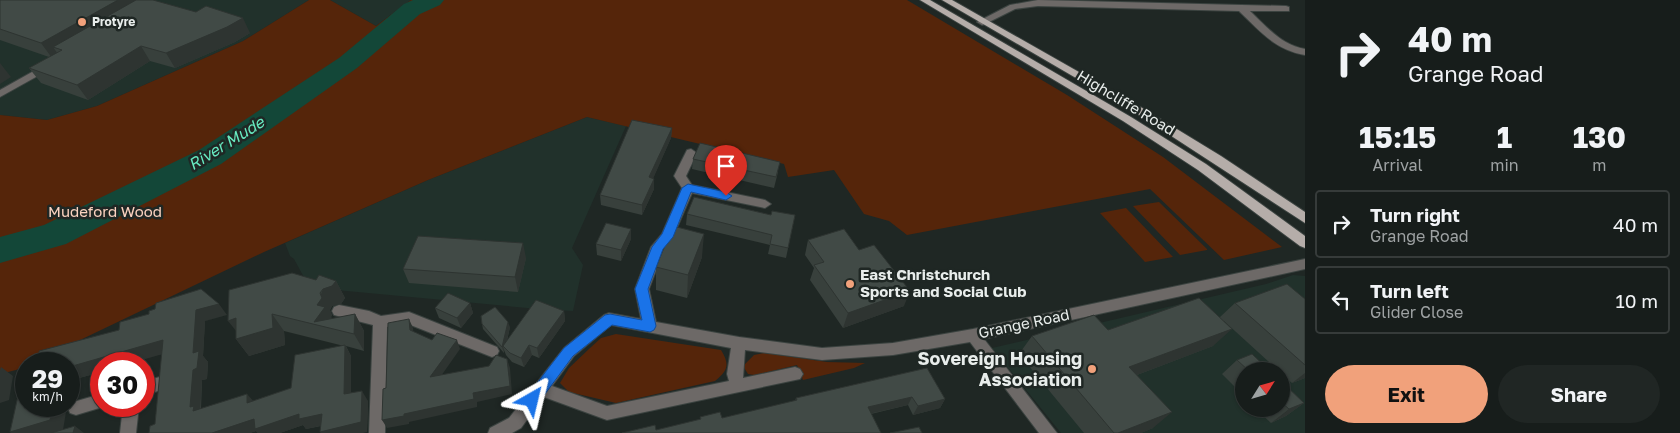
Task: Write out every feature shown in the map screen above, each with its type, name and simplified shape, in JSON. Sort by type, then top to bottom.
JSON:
[{"type":"main road","name":"Highcliffe Road","points":[[924,0],[1127,119],[1202,167],[1305,243]]},
{"type":"main road","name":"Highcliffe Road","points":[[946,0],[1140,111],[1217,159],[1305,218]]},
{"type":"street","points":[[982,22],[1014,7],[1038,3],[1286,9]]},
{"type":"street","points":[[1242,8],[1282,46],[1293,51],[1305,52]]},
{"type":"street","points":[[0,94],[55,62]]},
{"type":"street","points":[[691,153],[680,176],[688,188],[765,204]]},
{"type":"street","points":[[650,326],[642,289],[658,247],[667,237],[688,188]]},
{"type":"street","name":"Grange Road","points":[[496,433],[515,423],[568,352],[610,319],[740,343],[822,354],[893,348],[973,335],[1305,264]]},
{"type":"street","points":[[339,311],[369,317],[380,322],[410,318],[492,351]]},
{"type":"street","points":[[377,433],[380,322]]},
{"type":"street","points":[[973,335],[1049,433]]},
{"type":"street","points":[[737,385],[735,374],[740,343]]},
{"type":"street","points":[[540,389],[608,413],[795,374]]},
{"type":"street","points":[[155,385],[160,384]]},
{"type":"street","points":[[128,433],[130,417]]},
{"type":"shaded area","points":[[0,0],[309,0],[243,41],[97,106],[47,120],[0,115]]},
{"type":"shaded area","points":[[330,0],[411,0],[376,26]]},
{"type":"shaded area","points":[[587,117],[626,126],[572,248],[583,265],[573,311],[336,290],[306,281],[294,259],[290,256],[285,243],[428,180]]},
{"type":"shaded area","points":[[1293,275],[1305,276],[1305,433],[1061,433],[992,348],[1266,284]]},
{"type":"green space","name":"Mudeford Wood","points":[[309,0],[330,0],[376,26],[411,0],[907,0],[1067,95],[1163,157],[1282,247],[1224,260],[1150,189],[907,235],[889,221],[864,214],[834,170],[788,177],[784,164],[587,117],[428,180],[264,252],[55,352],[15,352],[15,370],[0,374],[0,115],[47,120],[97,106],[243,41]]},
{"type":"green space","points":[[1159,202],[1207,250],[1180,255],[1133,206]]},
{"type":"green space","points":[[1126,208],[1173,257],[1145,262],[1100,213]]},
{"type":"green space","points":[[616,334],[721,350],[726,360],[726,367],[723,374],[715,381],[616,403],[569,392],[560,383],[569,368],[601,338]]},
{"type":"green space","points":[[764,353],[827,362],[865,363],[854,368],[803,380],[797,365],[754,375],[748,374],[743,366],[754,355]]},
{"type":"building","points":[[0,0],[118,0],[41,43],[0,29]]},
{"type":"building","points":[[136,0],[153,0],[196,12],[206,6],[243,18],[227,27],[166,53],[141,46],[77,85],[29,68],[62,50],[53,47]]},
{"type":"building","points":[[632,120],[672,128],[649,177],[654,179],[642,205],[600,195]]},
{"type":"building","points":[[700,143],[780,162],[776,177],[693,159]]},
{"type":"building","points":[[694,197],[771,215],[772,211],[795,215],[788,248],[770,244],[772,235],[687,214]]},
{"type":"building","points":[[606,223],[631,229],[621,250],[596,244]]},
{"type":"building","points":[[673,226],[704,234],[688,275],[656,267]]},
{"type":"building","name":"East Christchurch Sports and Social Club","points":[[844,229],[859,250],[874,245],[910,291],[848,313],[814,265],[824,262],[808,240]]},
{"type":"building","points":[[418,236],[523,243],[515,277],[403,269]]},
{"type":"building","points":[[292,273],[316,280],[319,275],[336,281],[332,286],[323,289],[320,293],[322,298],[317,305],[325,307],[314,322],[355,314],[354,334],[272,314],[273,328],[236,339],[236,318],[228,321],[229,290]]},
{"type":"building","points":[[1287,284],[1305,299],[1305,365],[1235,303]]},
{"type":"building","points":[[201,289],[219,304],[196,310],[193,353],[199,351],[197,368],[193,370],[190,407],[194,406],[193,411],[247,394],[247,403],[291,388],[295,355],[345,345],[344,394],[362,391],[361,422],[320,432],[322,414],[299,419],[299,414],[255,429],[254,419],[212,433],[149,433],[150,426],[155,424],[163,340],[121,352],[90,352],[90,361],[80,364],[80,352],[39,352],[119,330],[120,322],[149,314],[149,311],[155,309],[156,303]]},
{"type":"building","points":[[448,293],[470,303],[457,318],[435,308]]},
{"type":"building","name":"Sovereign Housing Association","points":[[1199,298],[1232,329],[1129,367],[1172,412],[1118,433],[1114,433],[1032,336],[1094,315],[1108,330]]},
{"type":"building","points":[[536,300],[564,311],[537,348],[529,345],[521,358],[510,353],[503,346]]},
{"type":"building","points":[[495,307],[508,322],[502,347],[482,324],[481,316]]},
{"type":"building","points":[[409,319],[410,330],[432,340],[437,333],[457,340],[430,377],[489,366],[496,355],[507,359],[510,386],[473,393],[474,399],[382,420],[383,389],[386,388],[388,323]]},
{"type":"building","points":[[1252,354],[1260,362],[1239,362],[1237,360]]},
{"type":"building","points":[[927,368],[945,399],[918,406],[912,397],[868,407],[881,433],[622,433],[655,425],[656,430],[701,419],[700,417],[720,412],[722,418],[797,400],[796,398]]},
{"type":"building","points":[[1290,390],[1304,403],[1290,409]]},
{"type":"building","points":[[15,410],[15,417],[51,417],[50,420],[10,432]]},
{"type":"building","points":[[75,426],[73,433],[51,433]]},
{"type":"building","points":[[919,427],[922,433],[890,433]]},
{"type":"waterway","name":"River Mude","points":[[0,250],[54,235],[210,157],[348,63],[412,9],[432,0]]},
{"type":"place","name":"Protyre","points":[[82,22]]},
{"type":"place","name":"East Christchurch Sports and Social Club","points":[[850,284]]},
{"type":"place","name":"Sovereign Housing Association","points":[[1092,369]]},
{"type":"route","points":[[532,400],[568,352],[610,319],[650,326],[642,289],[658,247],[667,237],[688,188],[726,196]]}]
